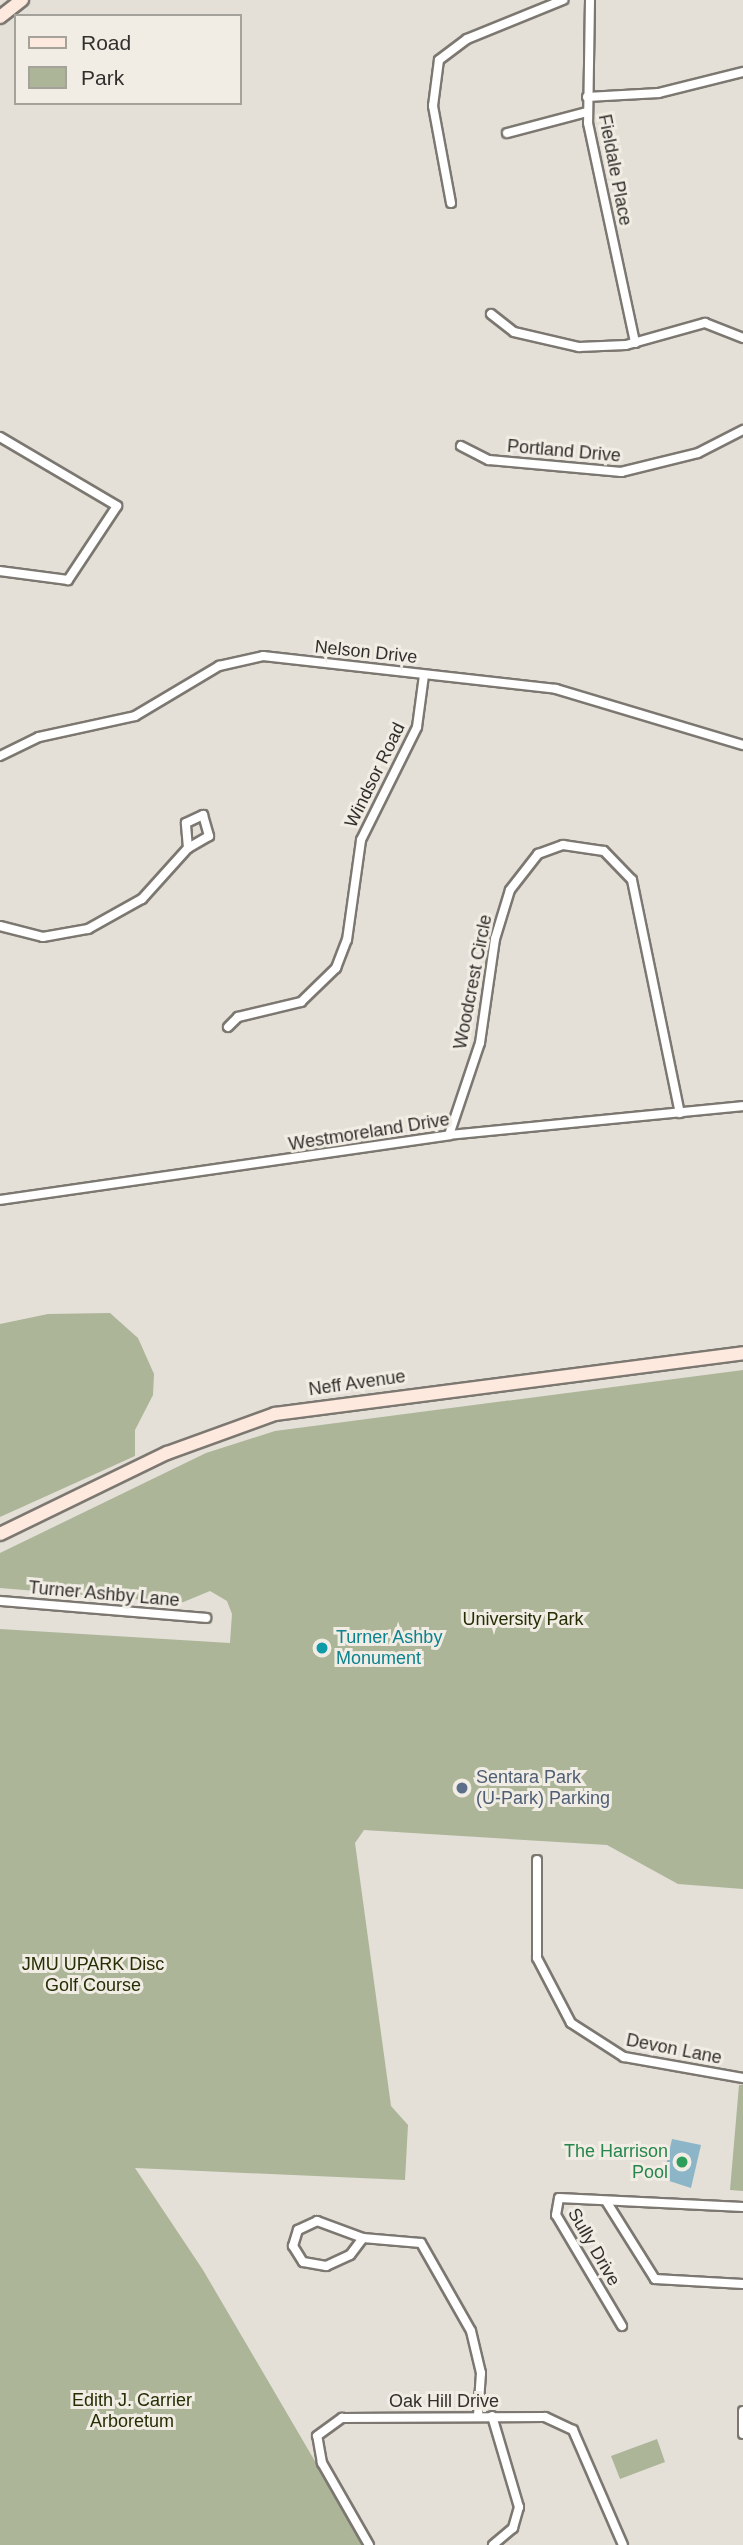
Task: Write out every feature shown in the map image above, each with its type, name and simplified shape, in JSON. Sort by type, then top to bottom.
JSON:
[{"type":"main road","points":[[0,17],[22,0]]},
{"type":"main road","name":"Neff Avenue","points":[[0,1534],[167,1453],[275,1414],[743,1353]]},
{"type":"street","points":[[451,203],[433,106],[439,60],[467,39],[563,0]]},
{"type":"street","name":"Fieldale Place","points":[[590,0],[594,37],[587,112],[635,343]]},
{"type":"street","points":[[587,97],[659,93],[743,72]]},
{"type":"street","points":[[507,133],[587,112]]},
{"type":"street","points":[[491,314],[509,330],[555,344],[635,343],[708,323],[743,338]]},
{"type":"street","name":"Portland Drive","points":[[461,446],[489,460],[621,472],[698,453],[743,430]]},
{"type":"street","points":[[0,438],[117,506],[68,580],[0,571]]},
{"type":"street","name":"Nelson Drive","points":[[0,756],[39,737],[143,713],[242,658],[424,675],[574,693],[743,745]]},
{"type":"street","name":"Windsor Road","points":[[228,1027],[238,1017],[301,1002],[336,968],[347,940],[361,840],[416,727],[424,675]]},
{"type":"street","name":"Woodcrest Circle","points":[[449,1135],[480,1043],[495,939],[510,890],[533,858],[563,845],[609,854],[634,885],[680,1112]]},
{"type":"street","points":[[0,926],[43,937],[88,929],[142,899],[188,848]]},
{"type":"street","name":"Westmoreland Drive","points":[[0,1200],[449,1135],[743,1107]]},
{"type":"street","name":"Turner Ashby Lane","points":[[0,1601],[206,1618]]},
{"type":"street","name":"Devon Lane","points":[[537,1860],[537,1958],[571,2023],[624,2057],[743,2078]]},
{"type":"street","name":"Sully Drive","points":[[622,2326],[554,2209],[559,2198],[743,2207]]},
{"type":"street","points":[[606,2201],[655,2280],[743,2284]]},
{"type":"street","points":[[363,2238],[350,2255],[326,2266],[303,2262],[293,2246],[298,2230],[317,2221],[363,2238],[413,2239],[430,2256],[471,2331],[481,2373],[478,2416]]},
{"type":"street","points":[[743,2411],[743,2434]]},
{"type":"street","points":[[492,2416],[519,2507],[513,2528],[492,2545]]},
{"type":"street","name":"Oak Hill Drive","points":[[369,2545],[321,2463],[317,2436],[326,2425],[342,2417],[545,2417],[573,2430],[623,2545]]},
{"type":"green space","points":[[110,1313],[138,1338],[154,1374],[153,1395],[135,1430],[135,1456],[0,1517],[0,1324],[48,1314]]},
{"type":"green space","name":"University Park","points":[[743,1370],[743,1889],[678,1884],[607,1845],[364,1830],[355,1843],[391,2106],[408,2125],[405,2180],[135,2168],[203,2270],[364,2545],[0,2545],[0,1629],[230,1643],[232,1614],[227,1601],[210,1591],[181,1603],[0,1588],[0,1553],[206,1453],[275,1431]]},
{"type":"green space","points":[[739,2085],[743,2085],[743,2191],[730,2190]]},
{"type":"green space","points":[[657,2439],[665,2462],[620,2479],[611,2456]]},
{"type":"water","name":"The Harrison Pool","points":[[672,2139],[701,2145],[691,2188],[663,2179]]},
{"type":"place","name":"Turner Ashby Monument","points":[[322,1648]]},
{"type":"place","name":"Sentara Park (U-Park) Parking","points":[[462,1788]]},
{"type":"place","name":"The Harrison Pool","points":[[682,2162]]},
{"type":"park label","name":"JMU UPARK Disc Golf Course","points":[[93,1975]]},
{"type":"park label","name":"Edith J. Carrier Arboretum","points":[[132,2411]]}]
